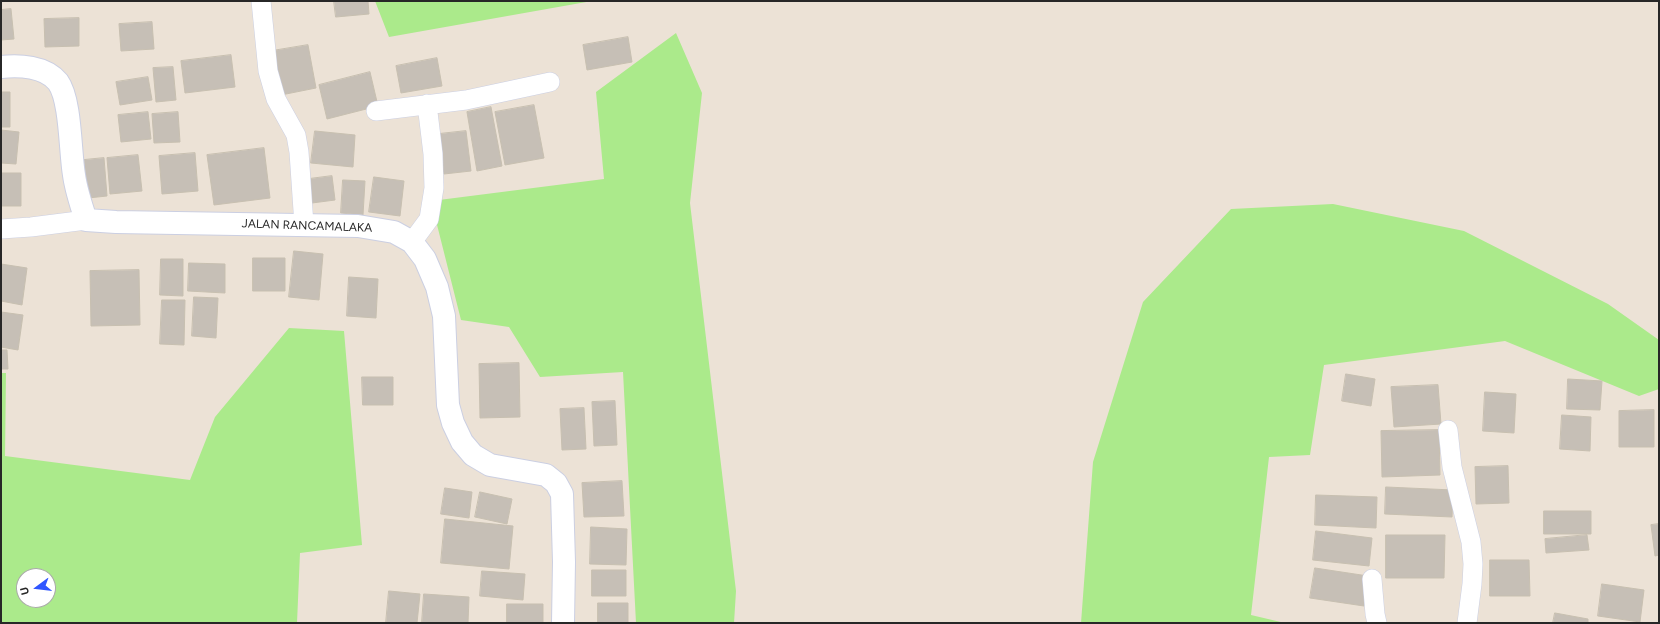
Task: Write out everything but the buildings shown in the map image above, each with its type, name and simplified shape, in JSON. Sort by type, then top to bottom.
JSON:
[{"type":"street","points":[[261,1],[268,71],[276,99],[296,135],[299,152],[304,225]]},
{"type":"street","points":[[1,67],[24,66],[42,70],[58,82],[65,100],[74,176],[86,220],[32,227],[1,228]]},
{"type":"street","points":[[376,111],[466,100],[550,82]]},
{"type":"street","points":[[412,242],[429,218],[434,188],[433,154],[427,104]]},
{"type":"street","name":"JALAN RANCAMALAKA","points":[[86,220],[116,222],[358,226],[394,232],[412,242],[425,259],[437,287],[444,316],[448,405],[453,423],[462,442],[473,455],[490,465],[546,475],[556,483],[562,494],[564,562],[563,623]]},
{"type":"street","points":[[1448,430],[1452,467],[1471,542],[1473,557],[1472,584],[1467,623]]},
{"type":"street","points":[[1372,579],[1377,623]]},
{"type":"green space","points":[[375,1],[592,1],[389,37]]},
{"type":"green space","points":[[676,33],[702,93],[690,203],[736,591],[734,623],[636,623],[623,372],[540,377],[509,327],[461,320],[431,201],[604,179],[596,92]]},
{"type":"green space","points":[[1333,204],[1464,231],[1608,304],[1659,340],[1659,389],[1639,396],[1505,341],[1324,365],[1310,455],[1269,457],[1251,615],[1285,623],[1081,623],[1093,462],[1143,302],[1231,209]]},
{"type":"green space","points":[[289,328],[344,331],[362,545],[300,553],[297,623],[1,623],[1,373],[6,373],[5,456],[190,480],[215,417]]}]
